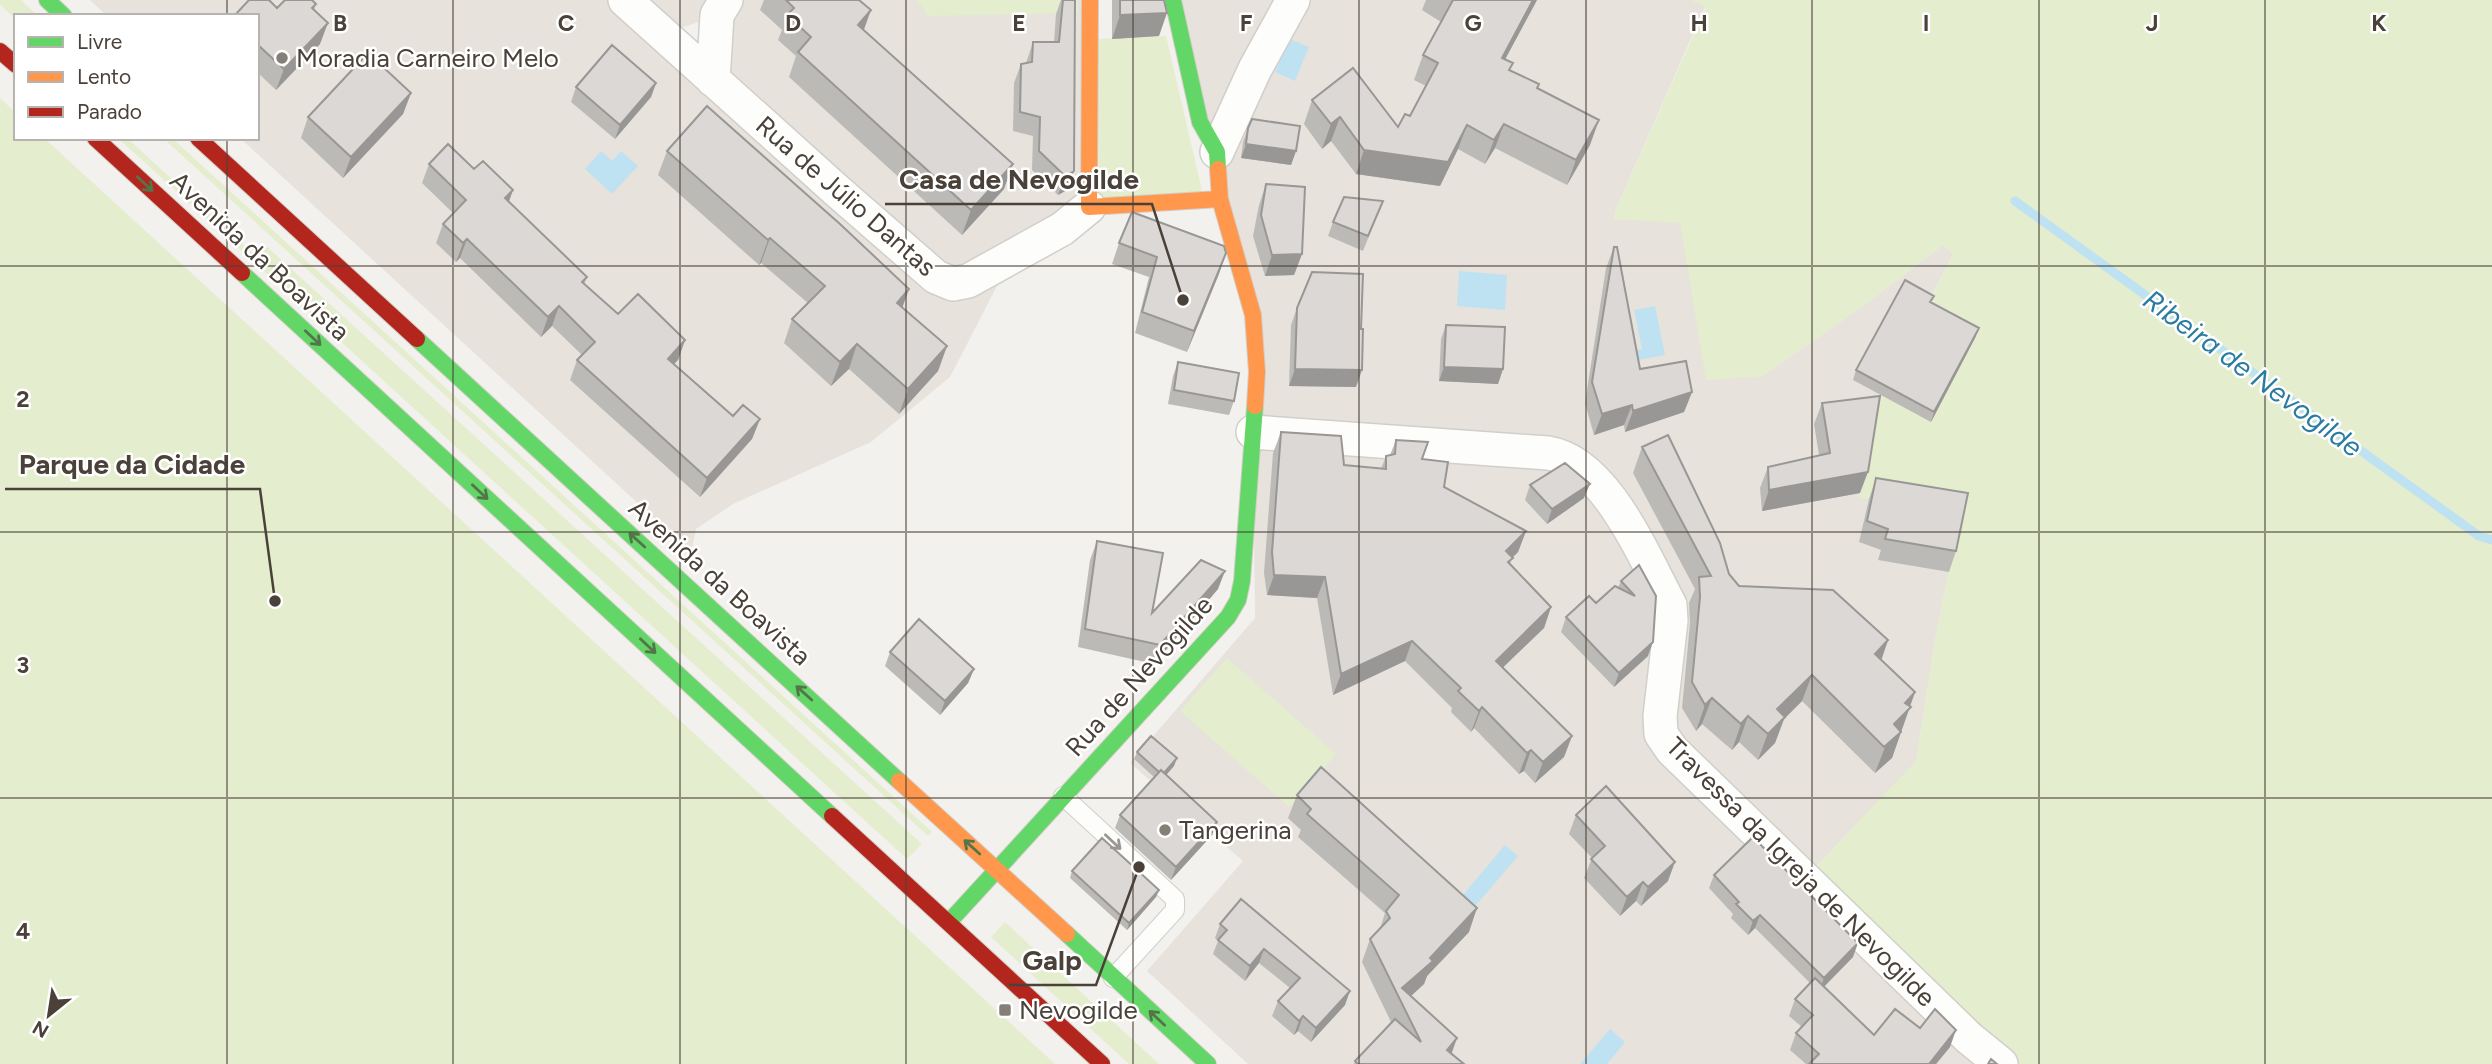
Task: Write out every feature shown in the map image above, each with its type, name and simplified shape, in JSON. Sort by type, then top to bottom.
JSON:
[{"type":"main road","points":[[47,0],[62,14]]},
{"type":"main road","points":[[1090,0],[1089,207],[1220,199]]},
{"type":"main road","points":[[1173,0],[1200,122],[1217,152]]},
{"type":"main road","points":[[0,51],[14,63]]},
{"type":"main road","name":"Avenida da Boavista","points":[[97,140],[1102,1064]]},
{"type":"main road","name":"Avenida da Boavista","points":[[200,140],[1208,1064]]},
{"type":"main road","name":"Rua de Nevogilde","points":[[949,922],[1228,617],[1238,600],[1242,581],[1257,372],[1253,315],[1220,199],[1217,152]]},
{"type":"street","name":"Rua de Júlio Dantas","points":[[625,0],[936,277],[953,284],[968,281],[1062,229],[1089,207]]},
{"type":"street","points":[[1217,152],[1255,69],[1293,0]]},
{"type":"street","points":[[663,34],[721,8]]},
{"type":"street","points":[[713,79],[721,8]]},
{"type":"street","name":"Travessa da Igreja de Nevogilde","points":[[1253,432],[1548,453],[1571,459],[1587,471],[1610,495],[1670,605],[1671,621],[1660,716],[1661,734],[1672,750],[1969,1038],[2001,1064]]},
{"type":"lane","points":[[1063,796],[1175,899],[1175,910],[1113,978]]},
{"type":"shaded area","points":[[90,0],[1090,0],[1089,207],[998,284],[950,377],[871,442],[733,504],[696,529],[691,552],[242,140],[259,140],[259,14],[105,14]],"holes":[[[716,16],[713,79],[663,34]]]},
{"type":"shaded area","points":[[1177,0],[1708,0],[1616,209],[1614,219],[1680,222],[1761,377],[1863,306],[1943,245],[1953,254],[1874,407],[1859,497],[1960,514],[1935,640],[1916,762],[1806,877],[1991,1064],[1248,1064],[1147,971],[1243,861],[1130,763],[1255,618],[1253,432],[1257,372]]},
{"type":"green space","points":[[0,0],[21,0],[36,14],[14,14],[14,17],[0,5]]},
{"type":"green space","points":[[917,0],[1078,0],[1078,13],[928,16]]},
{"type":"green space","points":[[1691,0],[2492,0],[2492,1064],[2015,1064],[1806,877],[1916,761],[1935,640],[1960,514],[1859,498],[1874,407],[1953,254],[1943,245],[1863,306],[1761,377],[1706,380],[1680,223],[1614,219],[1616,209],[1706,7]]},
{"type":"green space","points":[[1166,36],[1203,195],[1099,200],[1098,39]]},
{"type":"green space","points":[[0,98],[14,111],[14,140],[46,140],[1055,1064],[0,1064]]},
{"type":"green space","points":[[120,140],[129,140],[255,255],[265,245],[922,844],[907,859]]},
{"type":"green space","points":[[165,140],[174,140],[932,832],[928,836]]},
{"type":"green space","points":[[1227,658],[1336,754],[1289,807],[1180,711]]},
{"type":"green space","points":[[1005,922],[1159,1064],[1129,1064],[991,937]]},
{"type":"water","points":[[1290,39],[1309,47],[1295,81],[1275,72]]},
{"type":"water","points":[[601,151],[612,161],[621,151],[638,166],[612,194],[585,169]]},
{"type":"water","points":[[1459,271],[1507,275],[1505,310],[1457,306]]},
{"type":"water","points":[[1655,306],[1665,355],[1633,361],[1631,351],[1642,349],[1634,310]]},
{"type":"water","points":[[1505,845],[1518,856],[1471,911],[1458,901]]},
{"type":"water","points":[[1610,1029],[1625,1042],[1607,1064],[1580,1064]]},
{"type":"building","points":[[249,0],[269,0],[277,8],[285,0],[312,0],[316,4],[312,8],[328,23],[284,69],[259,46],[259,14],[236,14]]},
{"type":"building","points":[[786,0],[859,0],[871,10],[858,25],[1013,164],[971,210],[798,52],[811,37],[787,15],[794,8]]},
{"type":"building","points":[[1063,0],[1075,0],[1074,171],[1065,176],[1039,151],[1040,117],[1020,112],[1021,64],[1032,62],[1033,42],[1059,42]]},
{"type":"building","points":[[1120,0],[1164,0],[1167,13],[1120,15]]},
{"type":"building","points":[[1453,0],[1533,0],[1502,58],[1513,63],[1509,70],[1539,84],[1537,88],[1599,120],[1576,160],[1504,124],[1494,140],[1467,125],[1448,162],[1364,150],[1340,117],[1331,124],[1312,100],[1353,68],[1398,127],[1405,114],[1410,116],[1438,63],[1423,55]]},
{"type":"building","points":[[612,45],[656,83],[620,125],[576,87]]},
{"type":"building","points":[[368,53],[411,93],[351,157],[308,117]]},
{"type":"building","points":[[707,106],[909,289],[897,303],[947,346],[908,389],[857,344],[840,362],[792,319],[825,286],[667,151]]},
{"type":"building","points":[[1252,119],[1300,126],[1296,151],[1246,144]]},
{"type":"building","points":[[448,144],[474,169],[483,161],[513,190],[505,198],[587,277],[582,282],[618,314],[638,294],[685,340],[668,359],[733,416],[743,405],[760,419],[707,478],[577,360],[595,342],[559,306],[548,317],[467,239],[463,243],[443,224],[466,200],[429,164]]},
{"type":"building","points":[[1266,184],[1305,187],[1302,254],[1272,255],[1261,215]]},
{"type":"building","points":[[1344,197],[1383,201],[1368,236],[1333,222]]},
{"type":"building","points":[[1132,212],[1224,246],[1226,253],[1194,331],[1142,312],[1157,257],[1119,243]]},
{"type":"building","points":[[1614,247],[1617,247],[1640,369],[1686,361],[1692,392],[1633,411],[1632,405],[1602,414],[1592,382]]},
{"type":"building","points":[[1312,272],[1363,274],[1362,370],[1295,369],[1297,308]]},
{"type":"building","points":[[1905,280],[1934,296],[1930,302],[1979,328],[1934,412],[1856,370]]},
{"type":"building","points":[[1446,325],[1505,327],[1503,369],[1444,367]]},
{"type":"building","points":[[1178,362],[1239,373],[1234,401],[1174,390]]},
{"type":"building","points":[[1880,396],[1868,472],[1769,490],[1768,467],[1830,453],[1822,403]]},
{"type":"building","points":[[1281,432],[1341,436],[1344,465],[1386,469],[1386,456],[1395,454],[1396,440],[1428,442],[1422,459],[1448,462],[1444,487],[1526,531],[1506,551],[1513,558],[1508,562],[1551,607],[1496,661],[1572,736],[1543,762],[1531,750],[1527,753],[1482,707],[1479,711],[1458,691],[1461,688],[1412,641],[1341,674],[1325,577],[1274,575],[1272,552]]},
{"type":"building","points":[[1668,435],[1720,543],[1729,574],[1739,586],[1833,590],[1888,640],[1875,654],[1915,692],[1905,703],[1911,707],[1894,724],[1901,732],[1884,747],[1812,675],[1777,709],[1785,717],[1768,734],[1748,716],[1741,724],[1712,698],[1705,705],[1692,682],[1700,597],[1699,577],[1711,576],[1642,447]]},
{"type":"building","points":[[1565,463],[1590,484],[1552,509],[1530,485]]},
{"type":"building","points":[[1876,478],[1968,493],[1956,551],[1885,539],[1888,529],[1867,521]]},
{"type":"building","points":[[1097,541],[1163,553],[1152,613],[1201,560],[1225,571],[1160,645],[1085,629]]},
{"type":"building","points":[[1639,565],[1656,596],[1653,642],[1619,673],[1566,617],[1589,596],[1596,603],[1615,586],[1635,596],[1621,581]]},
{"type":"building","points":[[919,619],[974,669],[945,701],[890,652]]},
{"type":"building","points":[[1151,736],[1177,758],[1164,773],[1161,770],[1159,772],[1137,752]]},
{"type":"building","points":[[1321,767],[1477,908],[1430,958],[1433,961],[1402,988],[1457,1038],[1447,1050],[1464,1064],[1358,1064],[1355,1061],[1395,1019],[1421,1042],[1370,939],[1390,918],[1386,911],[1399,895],[1307,814],[1311,809],[1297,795]]},
{"type":"building","name":"Tangerina","points":[[1161,770],[1217,822],[1176,867],[1120,815]]},
{"type":"building","points":[[1606,786],[1675,862],[1648,887],[1643,882],[1627,897],[1591,859],[1605,846],[1576,815]]},
{"type":"building","points":[[1753,837],[1858,943],[1824,978],[1760,915],[1753,921],[1714,875]]},
{"type":"building","points":[[1102,838],[1159,890],[1129,923],[1072,871]]},
{"type":"building","points":[[1241,899],[1350,991],[1316,1028],[1303,1016],[1299,1021],[1278,1001],[1300,978],[1264,949],[1250,966],[1218,940],[1227,930],[1220,924]]},
{"type":"building","points":[[1815,978],[1874,1035],[1895,1009],[1920,1028],[1935,1009],[1956,1030],[1929,1064],[1809,1064],[1819,1054],[1796,1033],[1813,1015],[1795,999]]},
{"type":"waterway","name":"Ribeira de Nevogilde","points":[[2015,201],[2479,536],[2492,540]]},
{"type":"traffic: fast","points":[[47,0],[62,14]]},
{"type":"traffic: fast","points":[[1173,0],[1200,122],[1217,152],[1218,169]]},
{"type":"traffic: fast","points":[[242,273],[832,816]]},
{"type":"traffic: fast","points":[[417,339],[899,781]]},
{"type":"traffic: fast","points":[[949,922],[1228,617],[1238,600],[1242,581],[1255,406]]},
{"type":"traffic: fast","points":[[1067,934],[1208,1064]]},
{"type":"traffic: slow","points":[[1090,0],[1089,207],[1220,199],[1218,169]]},
{"type":"traffic: slow","points":[[1220,199],[1253,315],[1257,372],[1255,406]]},
{"type":"traffic: slow","points":[[899,781],[1067,934]]},
{"type":"traffic: jam","points":[[0,51],[14,63]]},
{"type":"traffic: jam","points":[[97,140],[242,273]]},
{"type":"traffic: jam","points":[[200,140],[417,339]]},
{"type":"traffic: jam","points":[[832,816],[1102,1064]]},
{"type":"place","name":"Moradia Carneiro Melo","points":[[282,58]]},
{"type":"place","name":"Casa de Nevogilde","points":[[1183,300]]},
{"type":"place","name":"Parque da Cidade","points":[[275,601]]},
{"type":"place","name":"Tangerina","points":[[1165,830]]},
{"type":"place","name":"Galp","points":[[1139,867]]},
{"type":"place","name":"Nevogilde","points":[[1005,1010]]}]
